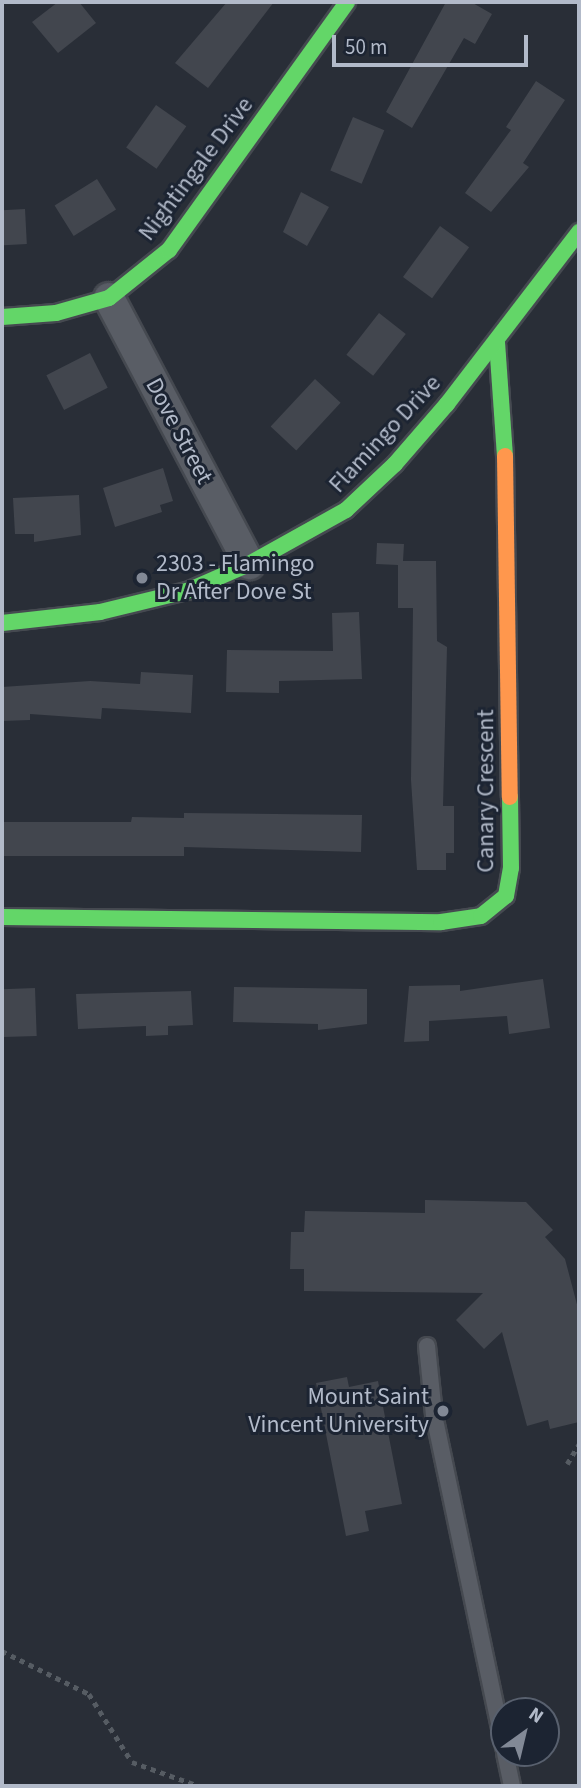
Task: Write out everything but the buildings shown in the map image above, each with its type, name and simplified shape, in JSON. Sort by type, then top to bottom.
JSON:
[{"type":"street","name":"Nightingale Drive","points":[[2,317],[56,313],[109,298],[169,250],[347,2]]},
{"type":"street","name":"Flamingo Drive","points":[[2,623],[100,612],[187,591],[249,564],[346,510],[395,464],[497,342],[579,232]]},
{"type":"street","name":"Dove Street","points":[[109,298],[249,564]]},
{"type":"street","name":"Canary Crescent","points":[[2,917],[441,922],[481,916],[506,896],[511,868],[505,452],[497,342]]},
{"type":"lane","points":[[427,1346],[434,1415],[494,1697]]},
{"type":"lane","points":[[508,1767],[512,1786]]},
{"type":"path","points":[[567,1464],[579,1444]]},
{"type":"path","points":[[2,1651],[89,1695],[132,1762],[199,1786]]},
{"type":"traffic: fast","points":[[2,317],[56,313],[109,298],[169,250],[347,2]]},
{"type":"traffic: fast","points":[[2,623],[100,612],[187,591],[249,564],[346,510],[395,464],[447,404],[579,232]]},
{"type":"traffic: fast","points":[[497,342],[505,456]]},
{"type":"traffic: fast","points":[[2,917],[441,922],[481,916],[506,896],[511,868],[510,797]]},
{"type":"traffic: slow","points":[[505,456],[510,797]]},
{"type":"place","name":"2303 - Flamingo Dr After Dove St","points":[[142,578]]},
{"type":"place","name":"Mount Saint Vincent University","points":[[443,1411]]}]
